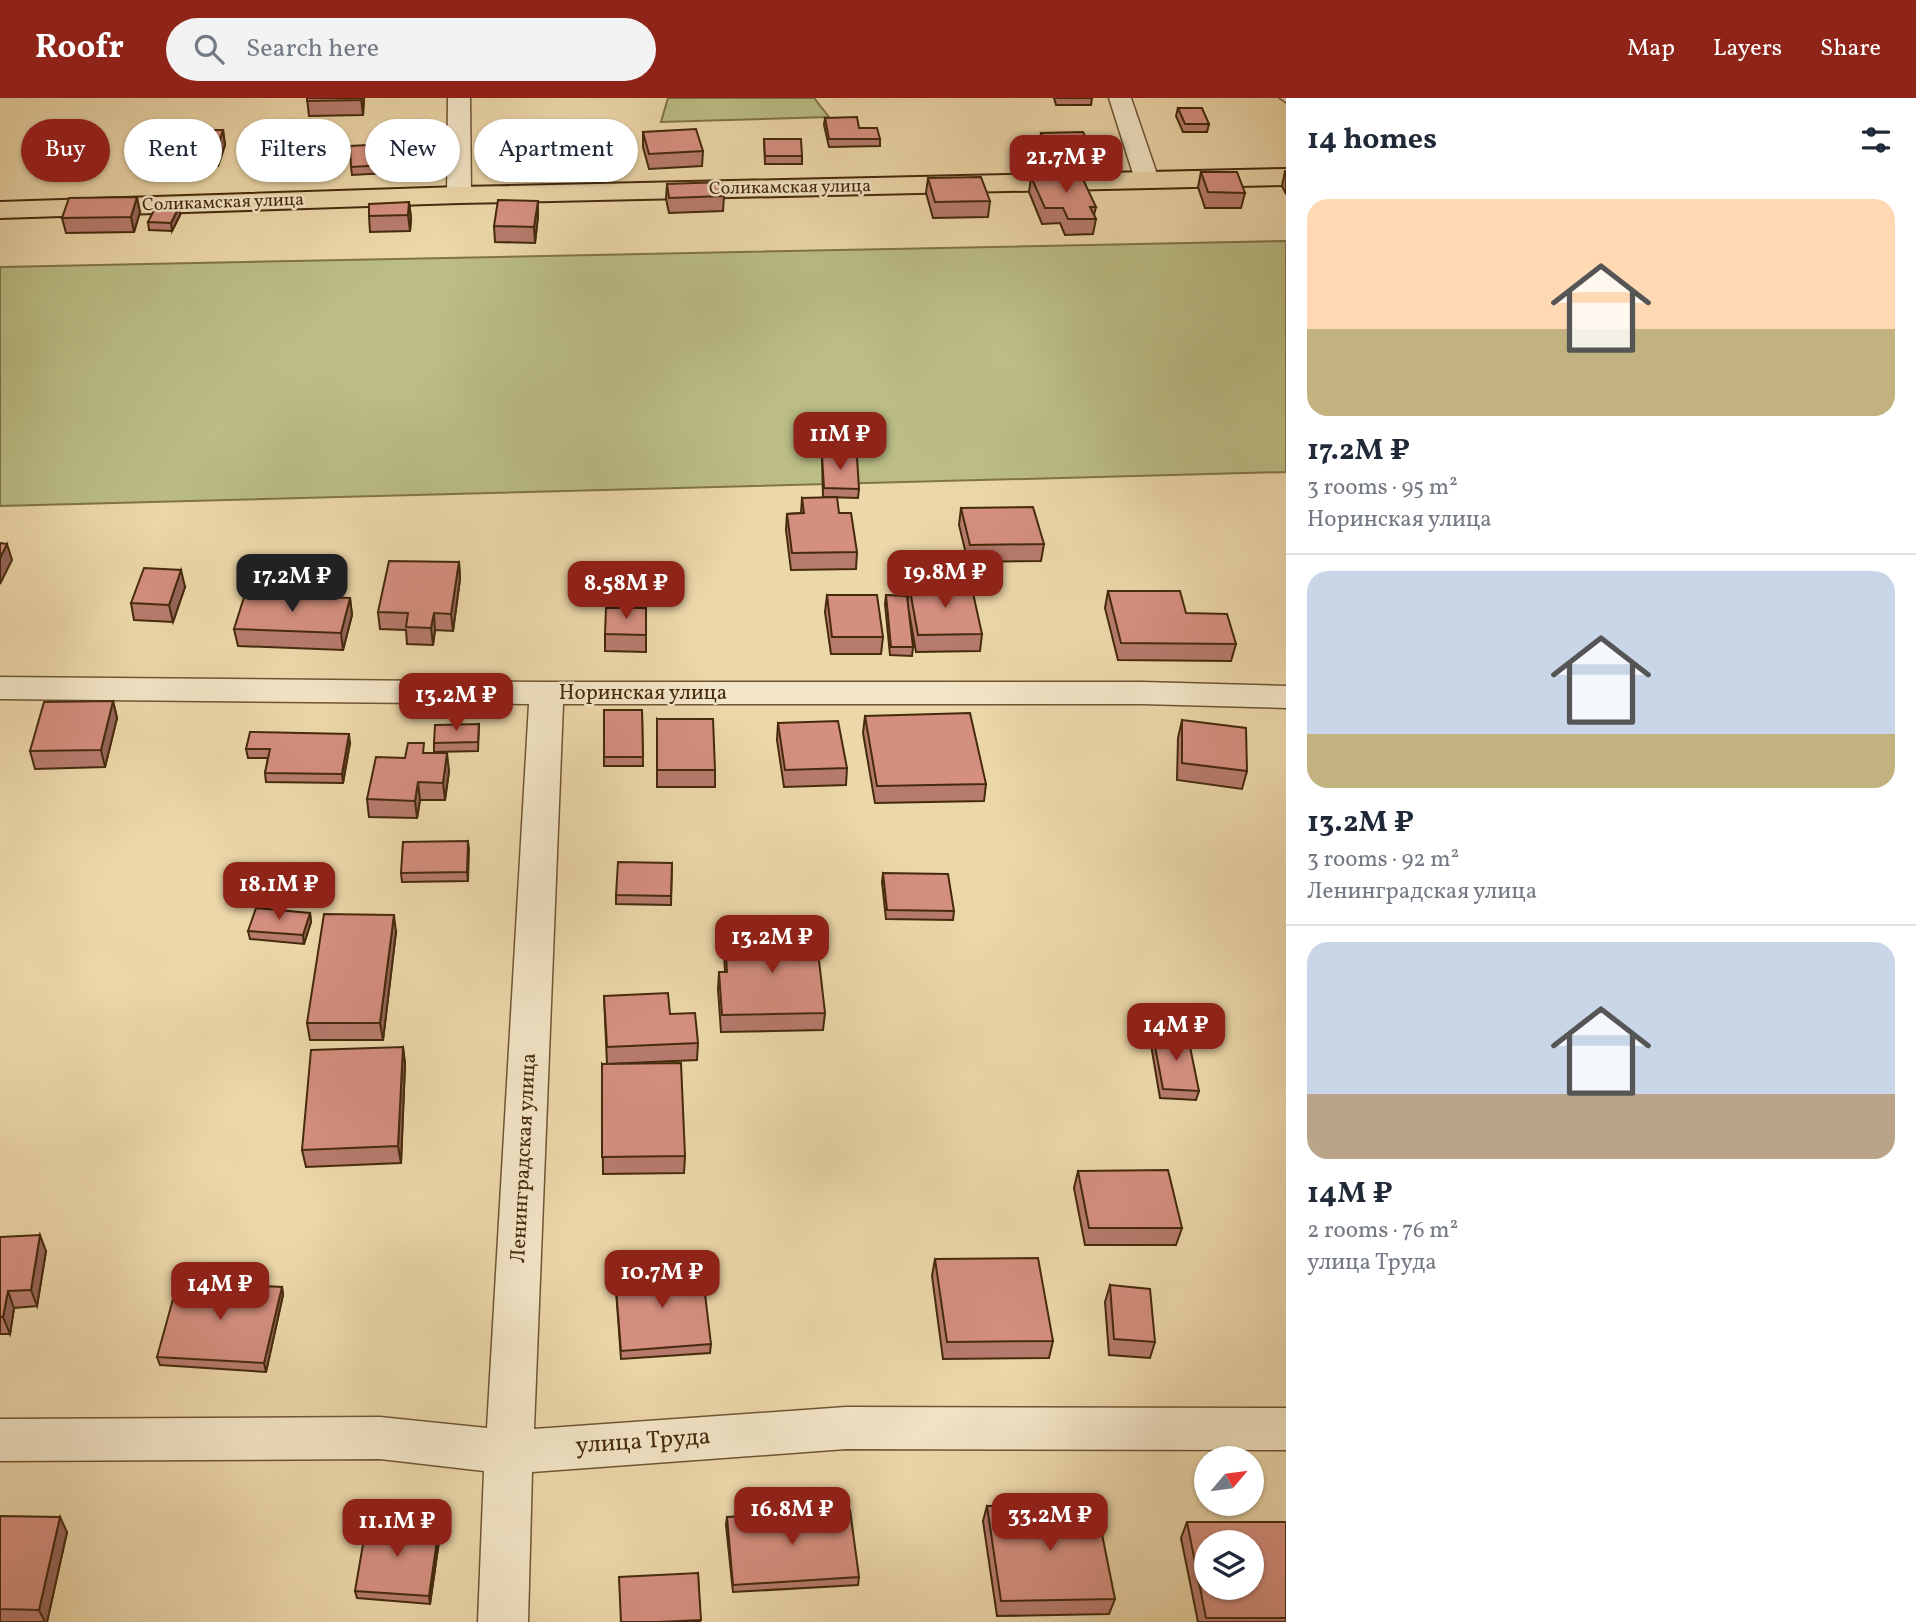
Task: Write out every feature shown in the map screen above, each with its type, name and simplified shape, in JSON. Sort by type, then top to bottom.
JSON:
[{"type":"main road","name":"Соликамская улица","points":[[0,210],[459,195],[1286,177]]},
{"type":"street","points":[[459,195],[460,98]]},
{"type":"street","points":[[1120,98],[1147,180]]},
{"type":"street","name":"Норинская улица","points":[[0,688],[547,693],[1142,693],[1286,697]]},
{"type":"street","name":"Ленинградская улица","points":[[503,1622],[547,693]]},
{"type":"street","name":"улица Труда","points":[[0,1440],[380,1438],[509,1452],[846,1428],[1286,1429]]},
{"type":"green space","points":[[668,98],[814,98],[829,117],[661,122]]},
{"type":"green space","points":[[1286,241],[1286,472],[0,506],[0,267]]},
{"type":"building","points":[[307,98],[361,98],[361,100],[307,101]]},
{"type":"building","points":[[1178,108],[1202,108],[1209,124],[1185,124]]},
{"type":"building","points":[[857,117],[859,128],[877,128],[880,139],[829,139],[825,118]]},
{"type":"building","points":[[696,129],[703,151],[649,154],[643,132]]},
{"type":"building","points":[[1083,132],[1090,146],[1048,147],[1041,133]]},
{"type":"building","points":[[764,139],[801,139],[802,156],[765,156]]},
{"type":"building","points":[[365,145],[365,166],[351,167],[351,146]]},
{"type":"building","points":[[1201,172],[1237,172],[1245,193],[1208,192]]},
{"type":"building","points":[[1081,175],[1096,207],[1090,207],[1096,219],[1068,219],[1063,208],[1045,208],[1031,177]]},
{"type":"building","points":[[981,177],[990,201],[935,202],[928,178]]},
{"type":"building","points":[[721,182],[724,196],[669,198],[667,184]]},
{"type":"building","points":[[137,197],[131,217],[62,218],[69,198]]},
{"type":"building","points":[[498,200],[538,201],[534,227],[494,226]]},
{"type":"building","points":[[409,202],[408,215],[369,216],[369,204]]},
{"type":"building","points":[[156,206],[179,207],[171,223],[148,222]]},
{"type":"building","points":[[822,456],[857,457],[859,489],[824,488]]},
{"type":"building","points":[[837,497],[839,513],[851,513],[857,552],[792,553],[787,514],[804,513],[802,498]]},
{"type":"building","points":[[1033,507],[1044,544],[970,545],[961,508]]},
{"type":"building","points":[[0,543],[7,544],[0,558]]},
{"type":"building","points":[[389,561],[459,562],[451,614],[434,613],[431,628],[406,627],[408,613],[378,612]]},
{"type":"building","points":[[144,568],[181,570],[169,605],[131,603]]},
{"type":"building","points":[[971,584],[982,634],[918,635],[909,585]]},
{"type":"building","points":[[1108,591],[1180,591],[1186,613],[1227,614],[1236,644],[1121,643]]},
{"type":"building","points":[[245,594],[350,598],[341,633],[234,629]]},
{"type":"building","points":[[827,595],[877,595],[883,637],[832,637]]},
{"type":"building","points":[[886,595],[907,596],[913,647],[891,647]]},
{"type":"building","points":[[606,608],[646,608],[646,635],[605,634]]},
{"type":"building","points":[[113,701],[101,750],[30,751],[44,702]]},
{"type":"building","points":[[604,710],[642,710],[643,757],[604,757]]},
{"type":"building","points":[[970,713],[986,784],[877,786],[865,716]]},
{"type":"building","points":[[657,719],[713,719],[715,770],[657,770]]},
{"type":"building","points":[[1182,720],[1246,728],[1247,771],[1182,763]]},
{"type":"building","points":[[838,721],[847,768],[785,770],[778,723]]},
{"type":"building","points":[[479,724],[478,742],[434,743],[435,725]]},
{"type":"building","points":[[250,732],[349,734],[342,774],[265,773],[270,749],[246,749]]},
{"type":"building","points":[[408,743],[424,743],[423,753],[447,753],[443,783],[418,782],[415,801],[367,799],[376,757],[405,758]]},
{"type":"building","points":[[468,841],[467,872],[401,873],[403,842]]},
{"type":"building","points":[[618,862],[672,863],[671,896],[616,895]]},
{"type":"building","points":[[883,873],[948,874],[954,911],[887,910]]},
{"type":"building","points":[[256,908],[310,913],[303,935],[248,931]]},
{"type":"building","points":[[324,914],[394,915],[380,1023],[307,1023]]},
{"type":"building","points":[[816,934],[825,1013],[722,1015],[719,972],[727,972],[725,935]]},
{"type":"building","points":[[668,993],[670,1014],[695,1013],[698,1043],[607,1047],[604,996]]},
{"type":"building","points":[[1153,1036],[1188,1037],[1199,1091],[1163,1089]]},
{"type":"building","points":[[403,1047],[398,1146],[302,1150],[311,1050]]},
{"type":"building","points":[[681,1063],[685,1156],[602,1157],[602,1064]]},
{"type":"building","points":[[1168,1170],[1182,1228],[1089,1228],[1078,1171]]},
{"type":"building","points":[[40,1235],[31,1290],[8,1291],[3,1317],[0,1317],[0,1237]]},
{"type":"building","points":[[1038,1258],[1053,1341],[947,1342],[935,1259]]},
{"type":"building","points":[[702,1269],[711,1344],[621,1351],[615,1276]]},
{"type":"building","points":[[178,1281],[282,1287],[264,1363],[157,1357]]},
{"type":"building","points":[[1110,1285],[1150,1289],[1155,1342],[1114,1339]]},
{"type":"building","points":[[1096,1504],[1115,1599],[1001,1601],[987,1506]]},
{"type":"building","points":[[850,1510],[859,1577],[733,1585],[727,1517]]},
{"type":"building","points":[[0,1516],[60,1517],[39,1610],[0,1609]]},
{"type":"building","points":[[367,1521],[439,1527],[429,1596],[355,1591]]},
{"type":"building","points":[[1187,1522],[1286,1522],[1286,1618],[1206,1618],[1202,1600],[1264,1600],[1264,1530],[1194,1530],[1194,1557]]},
{"type":"building","points":[[698,1573],[701,1620],[621,1622],[619,1577]]}]
